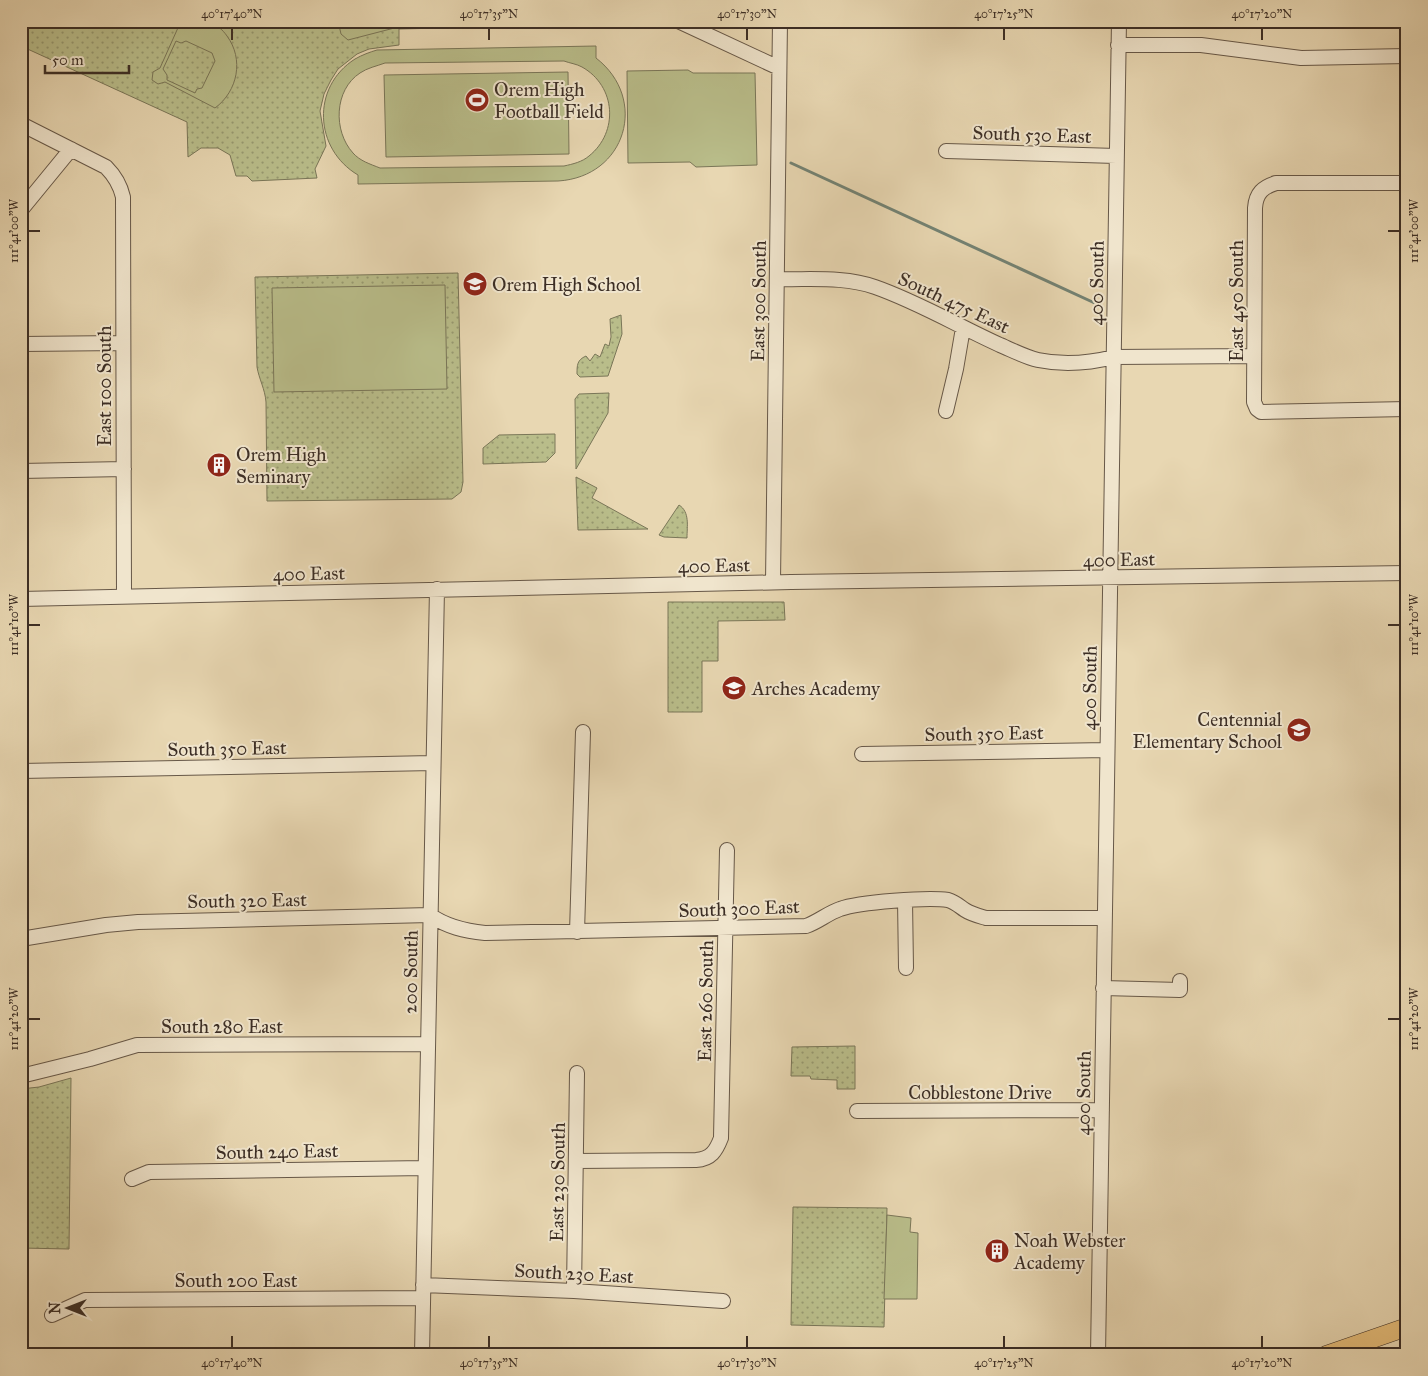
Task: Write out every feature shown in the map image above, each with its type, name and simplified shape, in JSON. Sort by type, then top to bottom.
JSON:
[{"type":"main road","points":[[1326,1355],[1407,1327]]},
{"type":"street","points":[[678,21],[779,68]]},
{"type":"street","name":"East 300 South","points":[[772,582],[780,21]]},
{"type":"street","name":"400 South","points":[[1098,1355],[1119,21]]},
{"type":"street","points":[[1118,45],[1201,45],[1301,58],[1407,56]]},
{"type":"street","points":[[21,124],[71,149],[21,210]]},
{"type":"street","name":"East 100 South","points":[[71,149],[106,167],[115,176],[123,197],[124,596]]},
{"type":"street","name":"South 530 East","points":[[946,150],[1116,156]]},
{"type":"street","name":"East 450 South","points":[[1407,183],[1276,183],[1260,191],[1256,199],[1255,208],[1254,356],[1254,402],[1258,411],[1407,409]]},
{"type":"street","name":"South 475 East","points":[[777,279],[833,280],[873,286],[1027,357],[1039,360],[1096,362],[1114,357],[1254,356]]},
{"type":"street","points":[[946,411],[963,328]]},
{"type":"street","points":[[21,344],[122,343]]},
{"type":"street","points":[[21,471],[124,469]]},
{"type":"street","name":"400 East","points":[[21,599],[772,582],[1407,573]]},
{"type":"street","name":"200 South","points":[[422,1355],[437,589]]},
{"type":"street","points":[[576,932],[583,732]]},
{"type":"street","name":"South 350 East","points":[[862,754],[1107,750]]},
{"type":"street","name":"South 350 East","points":[[21,771],[433,763]]},
{"type":"street","name":"East 260 South","points":[[576,1161],[696,1160],[706,1158],[715,1152],[721,1138],[727,850]]},
{"type":"street","points":[[905,900],[906,968]]},
{"type":"street","name":"South 300 East","points":[[430,915],[440,922],[470,932],[576,932],[806,926],[842,908],[905,900],[948,900],[972,914],[986,918],[1104,918]]},
{"type":"street","name":"South 320 East","points":[[21,939],[138,922],[430,915]]},
{"type":"street","points":[[1103,988],[1180,990],[1180,981]]},
{"type":"street","name":"South 280 East","points":[[21,1076],[137,1045],[428,1044]]},
{"type":"street","name":"East 230 South","points":[[574,1291],[578,1073]]},
{"type":"street","name":"Cobblestone Drive","points":[[857,1111],[1102,1110]]},
{"type":"street","name":"South 240 East","points":[[132,1179],[149,1172],[425,1168]]},
{"type":"street","name":"South 230 East","points":[[422,1291],[574,1291],[723,1301]]},
{"type":"street","name":"South 200 East","points":[[52,1315],[85,1300],[422,1291]]},
{"type":"green space","points":[[195,20],[211,22],[223,31],[232,45],[237,64],[236,74],[229,93],[215,108],[165,82],[158,84],[152,80],[153,72],[160,68],[181,21]],"holes":[[[176,41],[181,43],[186,41],[212,53],[215,61],[202,88],[197,89],[195,93],[167,80],[167,75],[163,69]]]},
{"type":"green space","points":[[21,21],[451,21],[443,28],[399,29],[399,45],[369,49],[357,54],[338,69],[324,94],[320,111],[326,146],[315,169],[317,178],[252,181],[247,176],[236,176],[230,155],[218,148],[201,148],[188,157],[187,122],[21,46]]},
{"type":"green space","points":[[338,21],[392,21],[392,24],[452,21],[452,25],[406,25],[348,40],[341,34]]},
{"type":"green space","points":[[596,46],[596,58],[612,75],[622,94],[625,114],[622,133],[614,151],[600,166],[581,176],[558,181],[358,184],[358,175],[343,164],[333,150],[326,134],[324,118],[325,101],[331,85],[341,71],[355,59],[377,50]],"holes":[[[564,61],[580,66],[593,75],[602,86],[610,110],[609,122],[599,146],[589,156],[574,164],[564,166],[380,168],[356,156],[346,144],[342,134],[339,111],[345,90],[351,80],[369,68],[385,63]]]},
{"type":"green space","points":[[688,70],[693,73],[755,73],[757,165],[696,167],[690,162],[628,163],[627,71]]},
{"type":"green space","name":"Orem High Football Field","points":[[568,72],[569,154],[386,157],[384,75]]},
{"type":"green space","points":[[458,273],[463,482],[461,492],[452,499],[267,501],[266,402],[257,367],[255,277]]},
{"type":"green space","points":[[445,285],[447,389],[274,392],[272,288]]},
{"type":"green space","points":[[621,315],[622,334],[608,376],[580,377],[577,374],[579,361],[586,356],[590,361],[595,354],[600,357],[605,344],[609,346],[611,337],[610,319]]},
{"type":"green space","points":[[609,393],[608,413],[576,469],[575,399],[579,394]]},
{"type":"green space","points":[[555,434],[555,453],[546,462],[483,464],[483,448],[499,435]]},
{"type":"green space","points":[[576,477],[597,488],[592,498],[648,529],[578,530]]},
{"type":"green space","points":[[679,505],[683,508],[686,515],[687,538],[659,535]]},
{"type":"green space","points":[[668,602],[784,602],[785,620],[718,621],[718,661],[702,661],[702,712],[668,712]]},
{"type":"green space","points":[[855,1046],[855,1089],[837,1089],[837,1080],[811,1079],[810,1076],[791,1076],[792,1047]]},
{"type":"green space","points":[[71,1078],[69,1249],[21,1248],[21,1089],[39,1087]]},
{"type":"green space","points":[[793,1207],[887,1208],[884,1327],[791,1325]]},
{"type":"green space","points":[[887,1215],[911,1218],[910,1232],[918,1233],[917,1299],[884,1299]]},
{"type":"waterway","points":[[791,163],[1099,305]]},
{"type":"place","name":"Orem High Football Field","points":[[477,100]]},
{"type":"place","name":"Orem High School","points":[[475,284]]},
{"type":"place","name":"Orem High Seminary","points":[[219,465]]},
{"type":"place","name":"Arches Academy","points":[[734,688]]},
{"type":"place","name":"Centennial Elementary School","points":[[1299,730]]},
{"type":"place","name":"Noah Webster Academy","points":[[997,1251]]}]
